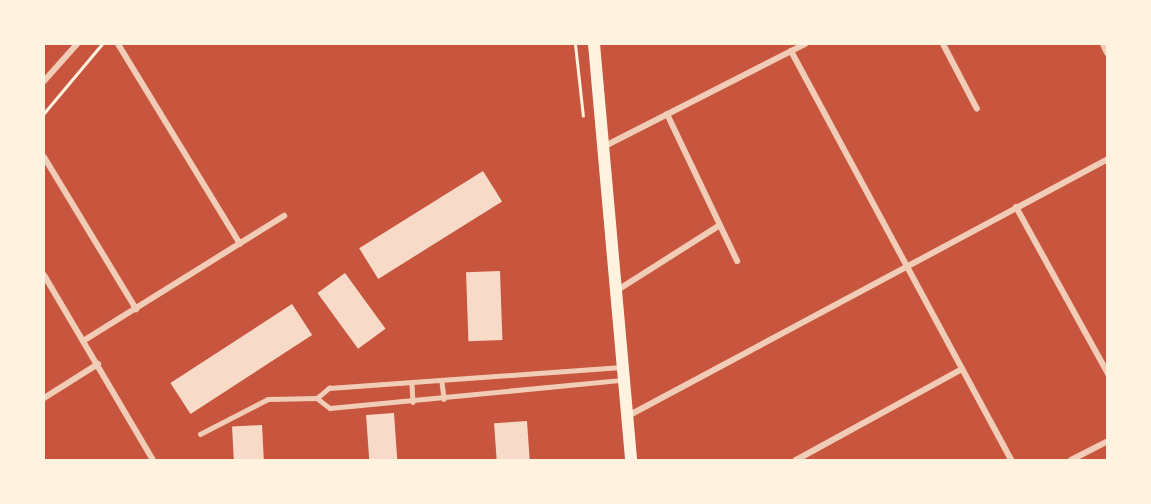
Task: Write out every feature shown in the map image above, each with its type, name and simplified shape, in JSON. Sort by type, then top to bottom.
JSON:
[{"type":"main road","points":[[594,44],[625,417],[631,460]]},
{"type":"street","points":[[44,81],[77,44]]},
{"type":"street","points":[[118,44],[240,244]]},
{"type":"street","points":[[603,147],[805,44]]},
{"type":"street","points":[[944,44],[977,109]]},
{"type":"street","points":[[1103,44],[1107,53]]},
{"type":"street","points":[[791,51],[1011,460]]},
{"type":"street","points":[[667,114],[737,261]]},
{"type":"street","points":[[44,157],[136,309]]},
{"type":"street","points":[[625,417],[1107,159]]},
{"type":"street","points":[[1016,207],[1107,374]]},
{"type":"street","points":[[83,341],[284,216]]},
{"type":"street","points":[[615,292],[720,225]]},
{"type":"street","points":[[44,275],[153,460]]},
{"type":"street","points":[[44,398],[98,364]]},
{"type":"street","points":[[796,460],[962,369]]},
{"type":"street","points":[[1071,460],[1107,441]]},
{"type":"lane","points":[[200,434],[268,399],[316,398],[329,388],[442,382],[621,367]]},
{"type":"lane","points":[[316,398],[330,408],[413,402],[622,380]]},
{"type":"lane","points":[[442,382],[444,399]]},
{"type":"lane","points":[[412,384],[413,402]]},
{"type":"path","points":[[44,113],[102,44]]},
{"type":"building","points":[[483,171],[502,202],[378,279],[359,248]]},
{"type":"building","points":[[500,271],[502,340],[468,341],[466,272]]},
{"type":"building","points":[[345,273],[386,329],[358,349],[317,293]]},
{"type":"building","points":[[292,304],[312,335],[191,414],[170,383]]},
{"type":"building","points":[[394,413],[397,460],[369,460],[366,415]]},
{"type":"building","points":[[527,421],[530,460],[497,460],[494,423]]},
{"type":"building","points":[[262,425],[264,460],[234,460],[232,427]]}]
